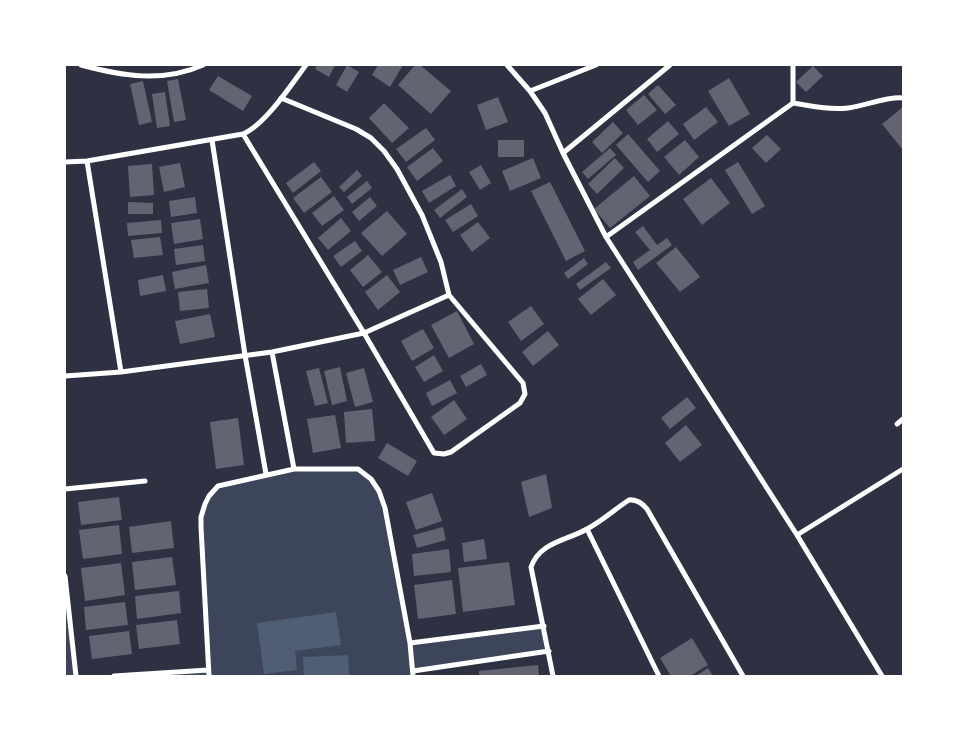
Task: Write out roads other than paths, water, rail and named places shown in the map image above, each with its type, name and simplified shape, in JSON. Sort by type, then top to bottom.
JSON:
[{"type":"street","points":[[81,65],[101,71],[141,76],[179,74],[203,65]]},
{"type":"street","points":[[65,162],[87,162],[243,134],[250,131],[281,98],[306,65]]},
{"type":"street","points":[[507,65],[530,91],[545,113],[563,153],[606,237],[797,535],[882,676]]},
{"type":"street","points":[[530,91],[596,65]]},
{"type":"street","points":[[563,153],[670,65]]},
{"type":"street","points":[[793,65],[793,103]]},
{"type":"street","points":[[243,134],[364,333],[434,453],[451,452],[520,403],[525,391],[523,383],[449,295],[441,262],[422,216],[397,169],[384,151],[371,138],[356,129],[281,98]]},
{"type":"street","points":[[606,237],[793,103],[819,108],[848,108],[892,98],[903,98]]},
{"type":"street","points":[[212,140],[245,354],[266,474]]},
{"type":"street","points":[[87,162],[121,372]]},
{"type":"street","points":[[65,376],[121,372],[245,354],[272,352],[364,333],[449,295]]},
{"type":"street","points":[[272,352],[294,469]]},
{"type":"street","points":[[897,424],[903,419]]},
{"type":"street","points":[[209,676],[201,517],[209,496],[218,486],[294,469],[358,469],[371,479],[379,491],[385,508],[410,642],[413,674],[549,651]]},
{"type":"street","points":[[797,535],[903,469]]},
{"type":"street","points":[[65,489],[145,481]]},
{"type":"street","points":[[553,676],[531,568],[534,559],[540,551],[549,545],[587,529],[629,500],[634,499],[643,505],[743,676]]},
{"type":"street","points":[[587,529],[659,676]]},
{"type":"street","points":[[65,576],[67,614],[76,676]]},
{"type":"street","points":[[410,642],[544,626]]},
{"type":"street","points":[[114,676],[208,670]]}]
